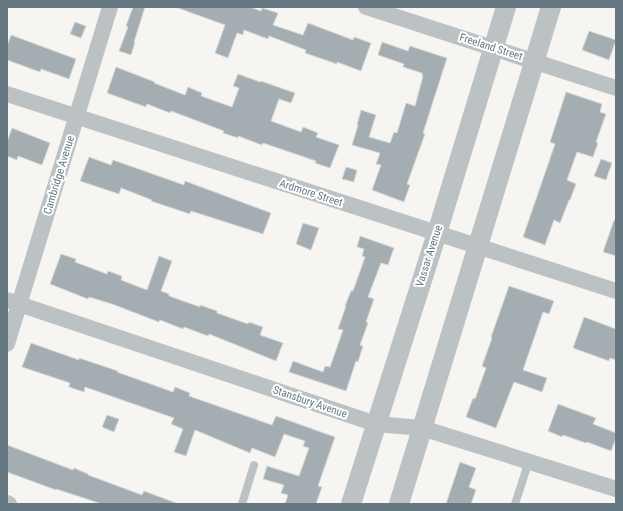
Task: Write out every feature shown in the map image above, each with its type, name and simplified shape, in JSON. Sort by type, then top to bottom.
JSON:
[{"type":"street","name":"Cambridge Avenue","points":[[7,344],[13,302],[77,116],[110,7]]},
{"type":"street","name":"Freeland Street","points":[[366,7],[385,10],[493,48],[616,88]]},
{"type":"street","name":"Vassar Avenue","points":[[352,504],[506,7]]},
{"type":"street","points":[[399,504],[551,7]]},
{"type":"street","name":"Ardmore Street","points":[[7,94],[616,291]]},
{"type":"street","name":"Stansbury Avenue","points":[[13,302],[376,424],[422,428],[616,489]]},
{"type":"lane","points":[[515,504],[529,461]]},
{"type":"lane","points":[[242,504],[254,464]]},
{"type":"building","points":[[133,7],[145,7],[131,55],[119,51],[128,27],[126,26]]},
{"type":"building","points":[[178,7],[250,7],[261,11],[262,8],[278,13],[273,25],[303,35],[308,23],[353,40],[354,37],[371,43],[361,71],[337,62],[337,64],[305,53],[306,50],[269,36],[268,39],[244,30],[243,35],[237,33],[228,58],[215,53],[225,25]]},
{"type":"building","points":[[75,22],[86,26],[81,38],[70,34]]},
{"type":"building","points":[[589,31],[616,40],[609,60],[582,50]]},
{"type":"building","points":[[11,35],[76,59],[69,79],[41,69],[40,72],[7,60],[7,46]]},
{"type":"building","points":[[382,42],[408,51],[410,46],[447,58],[423,133],[425,134],[407,184],[410,185],[404,202],[372,190],[381,165],[376,164],[380,153],[352,145],[361,110],[376,115],[369,137],[390,143],[394,132],[397,133],[406,103],[415,106],[423,76],[422,73],[403,67],[404,64],[378,55]]},
{"type":"building","points":[[116,67],[185,95],[188,87],[202,93],[201,96],[232,107],[239,88],[233,86],[238,74],[295,93],[291,103],[279,99],[271,121],[301,132],[303,127],[318,133],[316,137],[339,145],[330,168],[315,163],[316,161],[263,143],[262,145],[238,136],[238,138],[223,133],[224,131],[171,111],[170,113],[147,104],[146,107],[107,93]]},
{"type":"building","points":[[566,92],[602,104],[600,112],[606,114],[596,142],[598,143],[593,157],[577,152],[567,180],[576,184],[560,223],[554,220],[545,245],[523,237],[555,144],[550,142]]},
{"type":"building","points":[[12,128],[50,143],[42,165],[18,156],[17,160],[7,156],[7,142]]},
{"type":"building","points":[[89,157],[111,165],[113,160],[184,185],[185,181],[271,213],[263,234],[191,211],[190,214],[151,201],[152,200],[121,188],[119,194],[80,181]]},
{"type":"building","points":[[601,159],[612,163],[606,180],[594,176]]},
{"type":"building","points":[[346,167],[357,170],[354,182],[342,179]]},
{"type":"building","points":[[614,220],[616,220],[616,256],[603,252]]},
{"type":"building","points":[[303,223],[319,228],[311,250],[296,244]]},
{"type":"building","points":[[360,236],[394,248],[388,265],[381,263],[368,297],[374,299],[366,322],[368,323],[360,345],[363,346],[358,362],[356,361],[346,391],[289,372],[293,361],[323,372],[325,366],[330,367],[343,330],[338,329],[345,306],[351,291],[353,291],[365,257],[362,256],[364,249],[357,247]]},
{"type":"building","points":[[61,254],[76,259],[75,262],[107,274],[108,271],[122,276],[121,280],[147,290],[159,256],[172,261],[161,291],[169,294],[169,296],[200,307],[200,305],[217,311],[217,313],[248,324],[249,322],[263,327],[260,335],[283,343],[276,361],[209,334],[208,336],[184,327],[183,329],[160,320],[159,322],[112,304],[89,297],[88,299],[50,284]]},
{"type":"building","points":[[509,286],[554,301],[549,314],[543,312],[523,370],[547,378],[542,392],[514,382],[496,428],[466,417],[473,398],[475,399],[486,368],[482,366]]},
{"type":"building","points":[[584,317],[616,329],[616,360],[610,358],[609,361],[573,348]]},
{"type":"building","points":[[31,343],[79,360],[79,358],[118,371],[117,372],[173,392],[175,387],[190,393],[189,396],[272,425],[276,416],[335,437],[318,486],[322,487],[316,504],[285,504],[288,495],[281,493],[284,485],[263,479],[267,466],[299,476],[309,448],[303,446],[305,441],[284,434],[275,457],[252,448],[250,453],[195,430],[186,456],[174,452],[183,429],[171,424],[174,418],[85,387],[84,392],[69,387],[70,383],[22,367]]},
{"type":"building","points":[[558,404],[596,418],[593,424],[616,433],[616,438],[611,451],[563,435],[562,437],[548,431]]},
{"type":"building","points":[[107,415],[119,419],[114,432],[102,427]]},
{"type":"building","points":[[7,445],[73,470],[74,468],[88,475],[142,495],[144,491],[176,504],[102,504],[56,490],[7,472]]},
{"type":"building","points":[[460,462],[476,468],[469,487],[476,490],[471,504],[446,504]]}]
